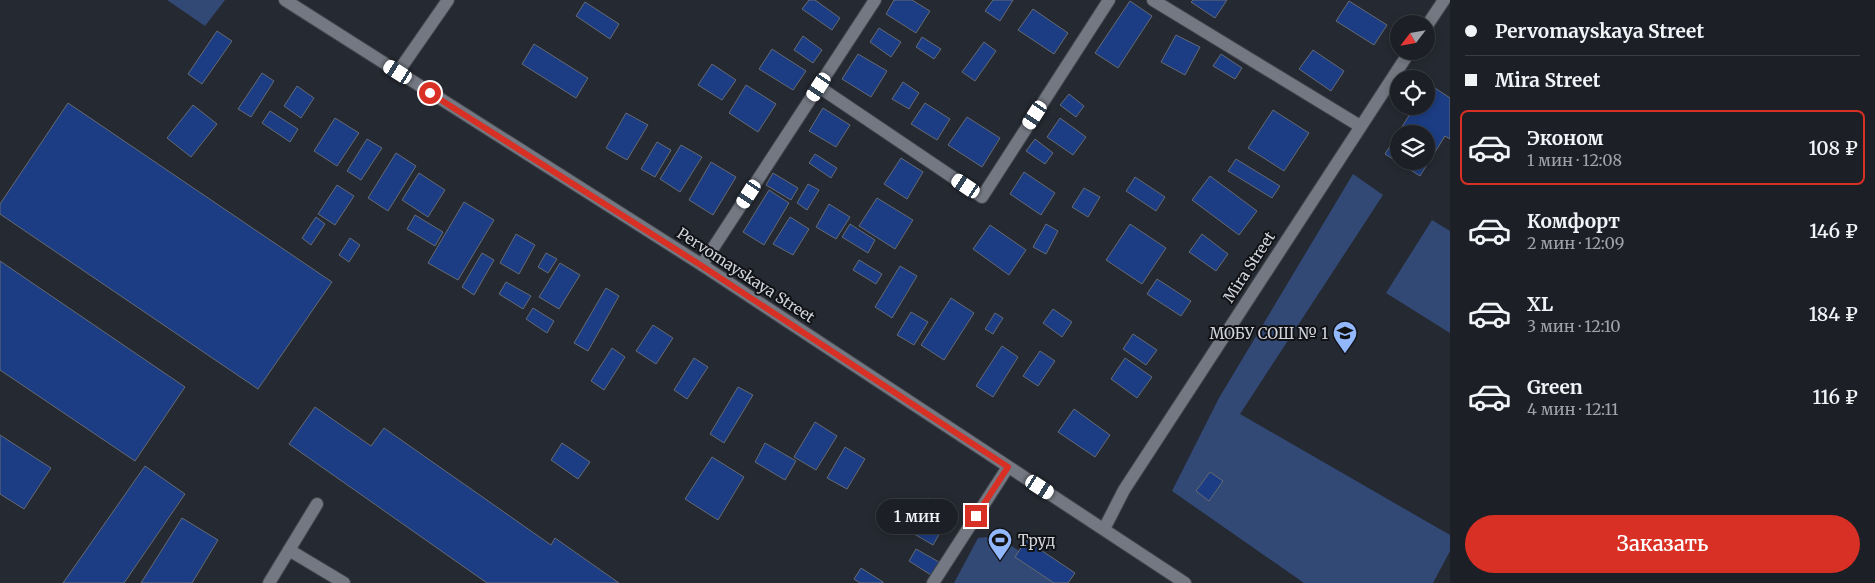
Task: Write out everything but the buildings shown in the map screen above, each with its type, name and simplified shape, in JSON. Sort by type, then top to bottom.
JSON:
[{"type":"street","name":"Pervomayskaya Street","points":[[285,0],[702,266],[1185,583]]},
{"type":"street","points":[[398,72],[448,0]]},
{"type":"street","points":[[702,266],[875,0]]},
{"type":"street","points":[[819,87],[982,197],[1109,0]]},
{"type":"street","points":[[1153,0],[1360,126]]},
{"type":"street","points":[[1434,15],[1444,0]]},
{"type":"street","name":"Mira Street","points":[[1104,529],[1124,490],[1404,60]]},
{"type":"street","points":[[933,583],[1008,467]]},
{"type":"street","points":[[269,583],[317,504]]},
{"type":"street","points":[[289,550],[344,583]]},
{"type":"shaded area","points":[[167,0],[225,0],[205,26]]},
{"type":"shaded area","points":[[1353,174],[1383,195],[1240,414],[1450,535],[1450,551],[1433,583],[1304,583],[1172,491],[1219,398]]},
{"type":"shaded area","points":[[1432,220],[1450,231],[1450,333],[1386,293]]},
{"type":"shaded area","name":"Труд","points":[[996,536],[1069,583],[954,583],[978,538]]},
{"type":"place","name":"МОБУ СОШ № 1","points":[[1345,354]]},
{"type":"place","name":"Труд","points":[[1000,561]]},
{"type":"route","points":[[430,93],[702,266],[1008,467],[976,516]]}]
